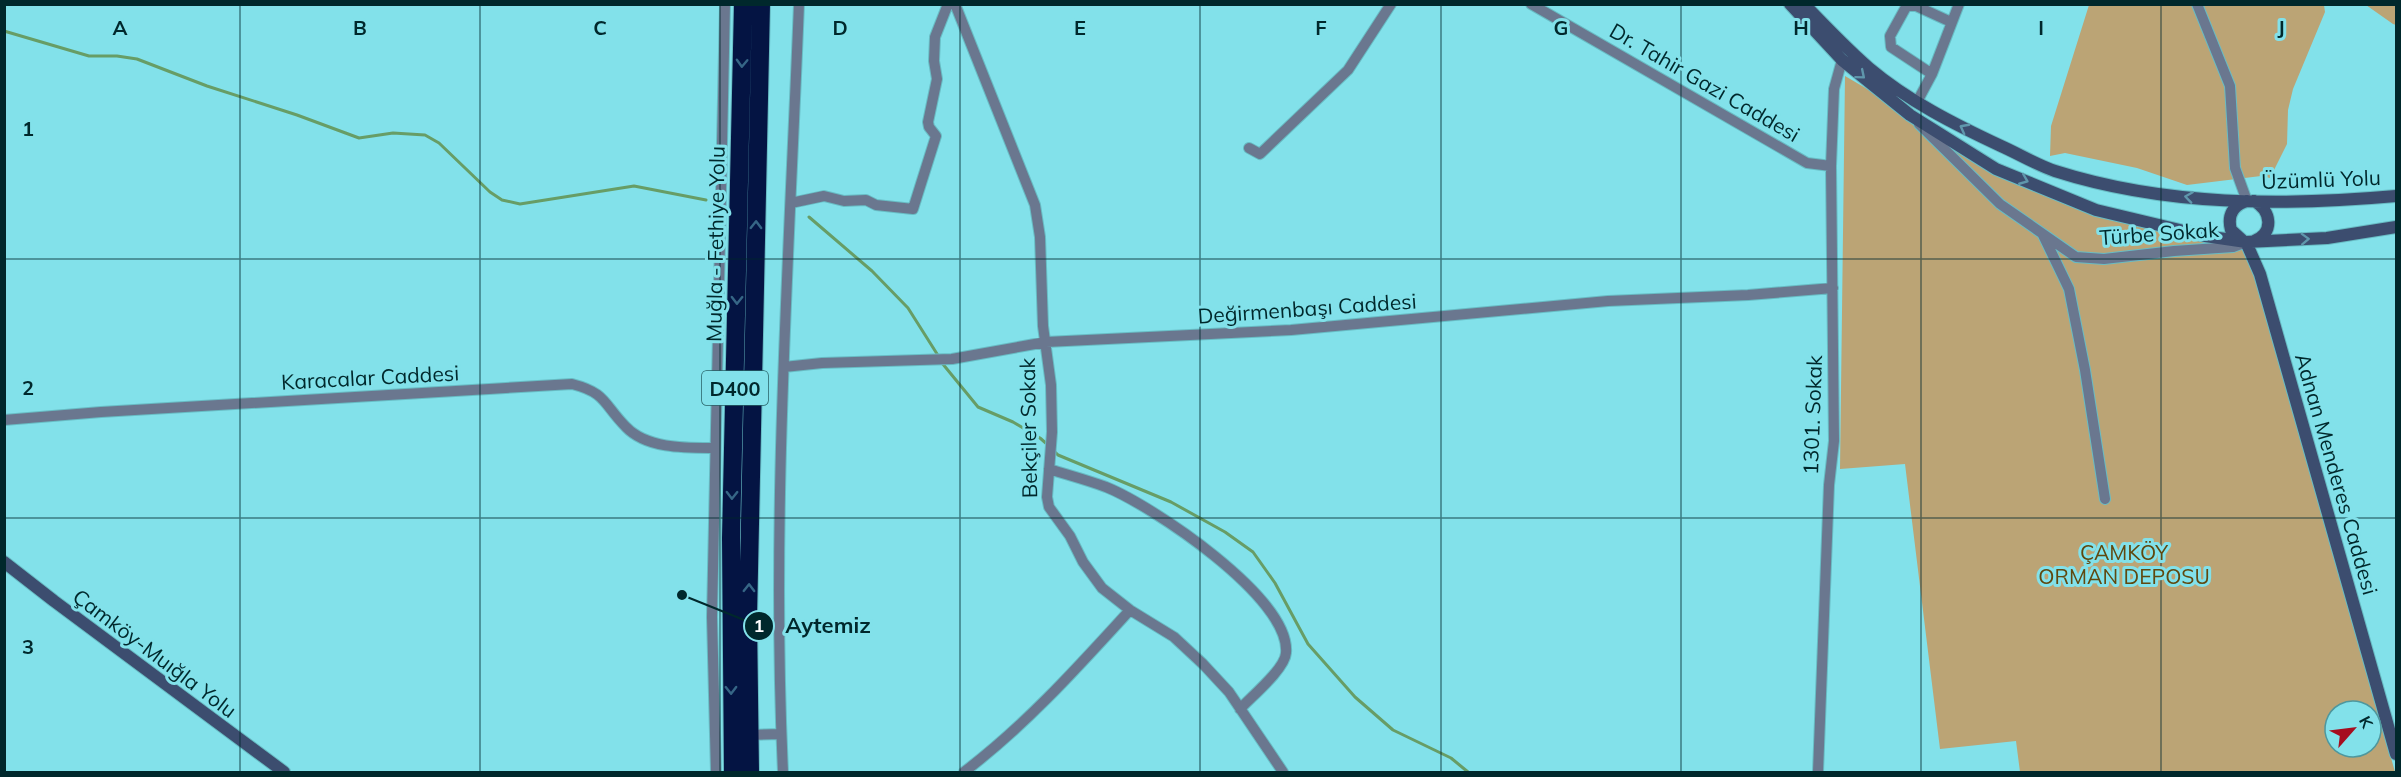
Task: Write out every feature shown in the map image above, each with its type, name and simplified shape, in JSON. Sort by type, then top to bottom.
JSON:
[{"type":"highway","name":"Muğla - Fethiye Yolu","points":[[733,772],[731,538],[744,4]]},
{"type":"highway","name":"Muğla - Fethiye Yolu","points":[[750,772],[748,735],[751,460],[761,4]]},
{"type":"main road","points":[[1790,4],[1842,60],[1910,115],[1996,169],[2096,210],[2205,236],[2250,241],[2327,238],[2397,227]]},
{"type":"main road","name":"Üzümlü Yolu","points":[[1804,4],[1870,69],[1917,102],[1970,132],[2054,171],[2126,189],[2207,200],[2327,202],[2397,196]]},
{"type":"main road","points":[[2250,201],[2264,208],[2269,221],[2265,234],[2250,241],[2234,235],[2229,223],[2232,211],[2241,203],[2250,201]]},
{"type":"main road","name":"Adnan Menderes Caddesi","points":[[2250,241],[2397,754]]},
{"type":"main road","name":"Çamköy-Muığla Yolu","points":[[4,562],[284,772]]},
{"type":"street","points":[[716,772],[712,622],[725,4]]},
{"type":"street","points":[[783,772],[779,596],[784,367],[799,4]]},
{"type":"street","points":[[1249,148],[1260,154],[1348,70],[1391,4]]},
{"type":"street","name":"Dr. Tahir Gazi Caddesi","points":[[1531,4],[1807,163],[1831,166]]},
{"type":"street","points":[[1917,102],[1932,74],[1959,4]]},
{"type":"street","points":[[2197,4],[2230,86],[2235,168],[2250,201]]},
{"type":"street","points":[[791,203],[824,196],[844,201],[866,200],[876,205],[913,209],[936,136],[927,122],[937,79],[934,61],[935,37],[949,5]]},
{"type":"street","name":"Bekçiler Sokak","points":[[949,5],[1035,205],[1040,237],[1042,326],[1051,385],[1052,432],[1047,497],[1049,507],[1102,588],[1130,610],[1174,636],[1222,685],[1283,772]]},
{"type":"street","points":[[1932,74],[1891,47],[1890,36],[1906,8],[1914,5],[1951,22]]},
{"type":"street","name":"1301. Sokak","points":[[1818,772],[1828,496],[1834,441],[1831,166],[1834,89],[1842,60]]},
{"type":"street","name":"Türbe Sokak","points":[[1910,115],[2000,204],[2076,257],[2104,259],[2233,247],[2250,241]]},
{"type":"street","points":[[2042,234],[2069,289],[2085,370],[2105,499]]},
{"type":"street","points":[[719,260],[738,260]]},
{"type":"street","name":"Değirmenbaşı Caddesi","points":[[784,367],[952,359],[1046,342],[1291,330],[1587,302],[1748,295],[1833,288]]},
{"type":"street","name":"Karacalar Caddesi","points":[[4,420],[101,412],[573,384],[590,389],[603,398],[626,427],[636,435],[656,443],[715,448]]},
{"type":"street","points":[[1049,468],[1107,488],[1177,528],[1232,570],[1262,598],[1284,637],[1286,653],[1282,664],[1240,709]]},
{"type":"street","points":[[713,546],[731,538]]},
{"type":"street","points":[[964,772],[1013,731],[1064,681],[1130,610]]},
{"type":"street","points":[[712,622],[731,629]]},
{"type":"street","points":[[748,735],[781,734]]},
{"type":"green space","points":[[2089,5],[2324,5],[2325,12],[2293,89],[2288,110],[2287,144],[2270,178],[2261,176],[2187,185],[2137,168],[2065,153],[2050,156],[2051,126]]},
{"type":"green space","points":[[2366,5],[2396,5],[2396,25],[2393,24]]},
{"type":"green space","name":"ÇAMKÖY ORMAN DEPOSU","points":[[1845,76],[2061,202],[2246,242],[2374,699],[2323,699],[2323,759],[2383,759],[2383,729],[2395,772],[2020,772],[2016,741],[1940,749],[1905,464],[1840,469]]},
{"type":"waterway","points":[[4,31],[89,56],[137,59],[207,86],[359,138],[393,133],[425,135],[439,143],[490,192],[502,200],[520,204],[634,186],[706,200]]},
{"type":"waterway","points":[[809,217],[872,271],[908,308],[939,357]]},
{"type":"waterway","points":[[942,363],[978,407],[1013,422],[1048,445]]},
{"type":"waterway","points":[[1053,450],[1058,455],[1171,502],[1225,532],[1253,552],[1275,583],[1308,644],[1355,697],[1393,730],[1451,758],[1468,772]]},
{"type":"place","name":"Aytemiz","points":[[682,595]]}]
